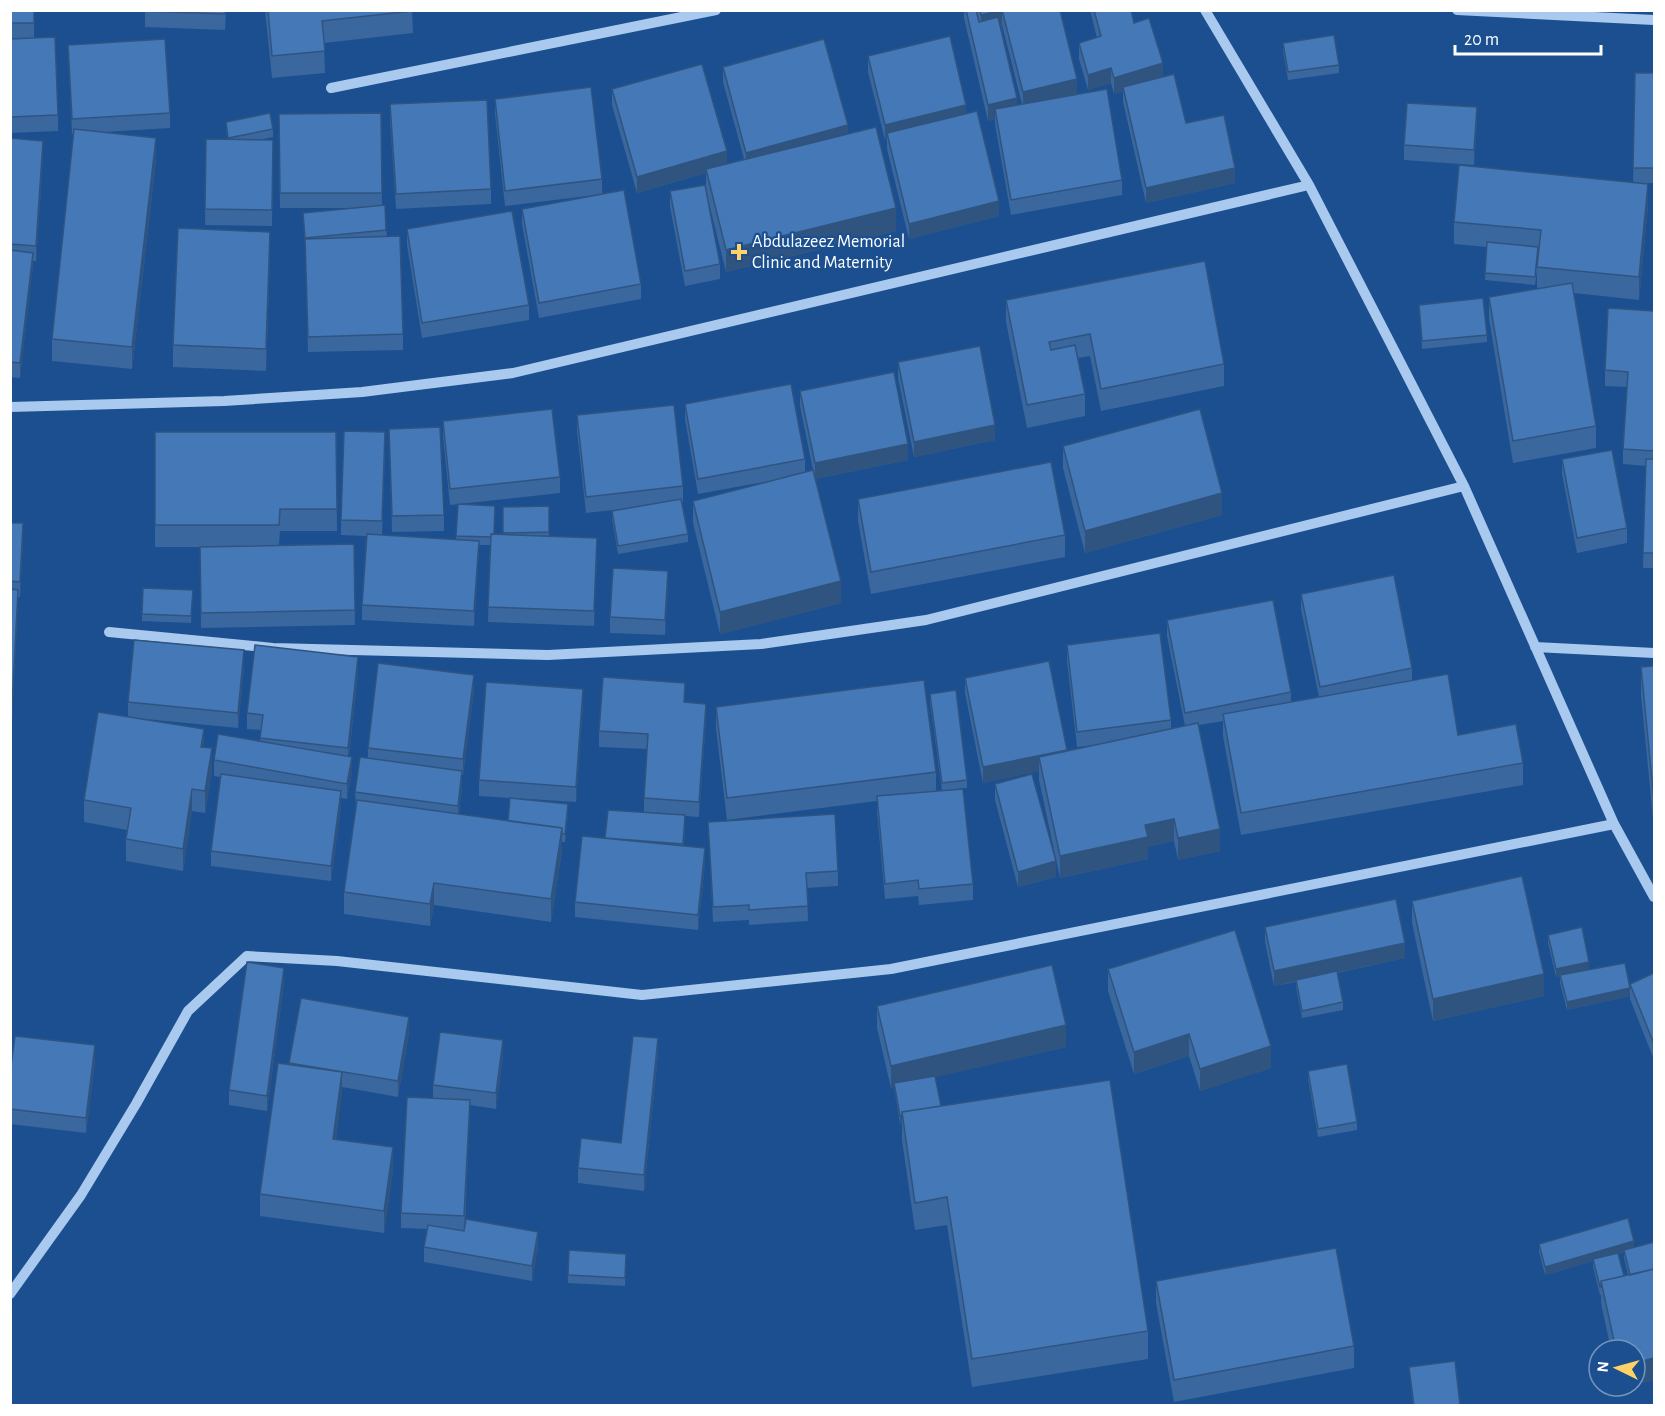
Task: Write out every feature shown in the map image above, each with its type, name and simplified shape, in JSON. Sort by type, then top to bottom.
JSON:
[{"type":"street","points":[[331,88],[716,10]]},
{"type":"street","points":[[1205,10],[1309,185],[1464,486],[1614,824],[1654,897]]},
{"type":"street","points":[[1457,10],[1654,20]]},
{"type":"street","points":[[10,407],[235,401],[363,392],[513,373],[1309,185]]},
{"type":"street","points":[[109,632],[273,648],[548,655],[761,644],[926,620],[1464,486]]},
{"type":"street","points":[[1535,647],[1654,653]]},
{"type":"street","points":[[10,1293],[81,1195],[188,1011],[247,956],[337,961],[642,995],[891,969],[1614,824]]},
{"type":"building","points":[[10,10],[34,10],[34,23],[10,23]]},
{"type":"building","points":[[145,10],[226,10],[225,14]]},
{"type":"building","points":[[268,10],[413,11],[322,21],[325,51],[272,56]]},
{"type":"building","points":[[966,10],[976,10],[979,22],[998,17],[1017,98],[988,105]]},
{"type":"building","points":[[980,10],[1001,10],[981,15]]},
{"type":"building","points":[[1002,10],[1060,10],[1077,79],[1023,92]]},
{"type":"building","points":[[1094,10],[1131,10],[1134,23],[1149,18],[1163,63],[1114,78],[1111,68],[1088,75],[1079,43],[1101,36]]},
{"type":"building","points":[[1334,35],[1339,65],[1288,72],[1283,43]]},
{"type":"building","points":[[950,36],[966,105],[885,125],[868,56]]},
{"type":"building","points":[[55,37],[58,115],[10,117],[10,39]]},
{"type":"building","points":[[165,39],[170,113],[72,119],[68,45]]},
{"type":"building","points":[[824,39],[848,125],[746,153],[723,67]]},
{"type":"building","points":[[702,64],[727,151],[637,177],[612,89]]},
{"type":"building","points":[[1635,73],[1654,73],[1654,168],[1633,168]]},
{"type":"building","points":[[1174,74],[1186,123],[1224,115],[1235,168],[1146,188],[1123,87]]},
{"type":"building","points":[[591,87],[602,179],[505,191],[495,99]]},
{"type":"building","points":[[1107,89],[1122,180],[1011,200],[995,109]]},
{"type":"building","points":[[487,100],[491,189],[396,194],[390,104]]},
{"type":"building","points":[[1407,103],[1477,107],[1474,150],[1404,145]]},
{"type":"building","points":[[977,111],[999,201],[909,224],[887,133]]},
{"type":"building","points":[[270,113],[273,129],[228,138],[226,122]]},
{"type":"building","points":[[381,113],[382,193],[280,193],[279,114]]},
{"type":"building","points":[[876,127],[896,208],[726,250],[706,169]]},
{"type":"building","points":[[74,129],[156,138],[132,347],[52,339]]},
{"type":"building","points":[[10,138],[43,141],[36,246],[10,244]]},
{"type":"building","points":[[206,139],[273,140],[272,210],[205,209]]},
{"type":"building","points":[[1459,165],[1648,184],[1639,277],[1537,267],[1541,230],[1454,222]]},
{"type":"building","points":[[705,185],[720,264],[685,271],[670,191]]},
{"type":"building","points":[[624,190],[641,284],[539,303],[522,209]]},
{"type":"building","points":[[385,205],[386,230],[305,238],[303,213]]},
{"type":"building","points":[[512,211],[529,305],[422,323],[407,229]]},
{"type":"building","points":[[178,228],[270,232],[266,349],[173,345]]},
{"type":"building","points":[[400,236],[403,334],[308,337],[305,239]]},
{"type":"building","points":[[1487,242],[1538,247],[1535,277],[1485,273]]},
{"type":"building","points":[[10,250],[33,253],[20,363],[10,362]]},
{"type":"building","points":[[1205,261],[1224,364],[1101,389],[1090,334],[1049,342],[1051,350],[1075,345],[1085,394],[1027,405],[1006,300]]},
{"type":"building","points":[[1572,283],[1596,426],[1513,441],[1489,297]]},
{"type":"building","points":[[1483,298],[1487,335],[1422,341],[1419,305]]},
{"type":"building","points":[[1608,308],[1654,311],[1654,451],[1623,449],[1628,372],[1605,370]]},
{"type":"building","points":[[980,346],[995,425],[914,442],[898,362]]},
{"type":"building","points":[[894,372],[908,444],[815,463],[800,391]]},
{"type":"building","points":[[791,384],[805,459],[698,479],[685,404]]},
{"type":"building","points":[[674,405],[683,486],[586,497],[577,415]]},
{"type":"building","points":[[552,409],[560,477],[450,489],[443,421]]},
{"type":"building","points":[[1200,409],[1222,493],[1085,531],[1063,446]]},
{"type":"building","points":[[440,427],[444,515],[392,516],[389,429]]},
{"type":"building","points":[[344,431],[385,432],[382,521],[341,520]]},
{"type":"building","points":[[155,432],[336,432],[337,509],[280,509],[279,525],[155,525]]},
{"type":"building","points":[[1612,450],[1627,528],[1577,538],[1562,459]]},
{"type":"building","points":[[1646,459],[1654,459],[1654,553],[1643,553]]},
{"type":"building","points":[[1051,462],[1065,535],[871,572],[858,499]]},
{"type":"building","points":[[813,470],[841,581],[720,612],[693,501]]},
{"type":"building","points":[[681,499],[688,534],[618,546],[612,511]]},
{"type":"building","points":[[458,504],[495,506],[494,534],[491,534],[491,537],[456,536]]},
{"type":"building","points":[[549,506],[549,532],[503,533],[503,507]]},
{"type":"building","points":[[10,523],[23,523],[20,582],[10,581]]},
{"type":"building","points":[[367,534],[479,541],[474,611],[362,605]]},
{"type":"building","points":[[491,534],[597,538],[594,611],[488,607]]},
{"type":"building","points":[[354,544],[355,610],[201,613],[200,547]]},
{"type":"building","points":[[613,568],[668,571],[665,620],[610,617]]},
{"type":"building","points":[[1394,575],[1412,668],[1320,687],[1301,594]]},
{"type":"building","points":[[143,588],[193,590],[191,616],[142,614]]},
{"type":"building","points":[[10,589],[18,590],[12,706],[10,705]]},
{"type":"building","points":[[1273,600],[1291,692],[1185,713],[1167,620]]},
{"type":"building","points":[[1160,633],[1171,720],[1077,732],[1067,645]]},
{"type":"building","points":[[134,640],[244,650],[238,713],[128,702]]},
{"type":"building","points":[[255,645],[358,657],[348,748],[260,738],[263,715],[247,713]]},
{"type":"building","points":[[1049,661],[1067,750],[983,767],[965,678]]},
{"type":"building","points":[[378,663],[474,675],[463,759],[368,748]]},
{"type":"building","points":[[1654,666],[1654,801],[1641,667]]},
{"type":"building","points":[[1448,674],[1458,735],[1516,724],[1523,763],[1241,813],[1223,714]]},
{"type":"building","points":[[603,677],[685,683],[684,702],[706,704],[699,802],[644,798],[648,734],[599,731]]},
{"type":"building","points":[[924,680],[936,772],[727,798],[716,707]]},
{"type":"building","points":[[486,682],[583,689],[576,787],[479,780]]},
{"type":"building","points":[[956,690],[967,780],[942,783],[930,694]]},
{"type":"building","points":[[98,712],[204,729],[201,747],[212,748],[205,791],[192,789],[183,849],[126,839],[131,808],[84,800]]},
{"type":"building","points":[[1198,723],[1220,829],[1178,838],[1174,819],[1145,825],[1148,837],[1060,856],[1039,757]]},
{"type":"building","points":[[218,734],[352,757],[347,784],[214,760]]},
{"type":"building","points":[[360,757],[462,771],[458,806],[355,792]]},
{"type":"building","points":[[221,774],[341,791],[331,866],[211,851]]},
{"type":"building","points":[[1032,774],[1056,861],[1018,872],[995,784]]},
{"type":"building","points":[[963,789],[973,884],[919,889],[918,880],[885,884],[877,796]]},
{"type":"building","points":[[510,798],[568,804],[565,834],[562,834],[562,828],[508,821]]},
{"type":"building","points":[[357,800],[562,828],[551,899],[434,883],[430,904],[344,892]]},
{"type":"building","points":[[608,810],[685,815],[683,844],[605,838]]},
{"type":"building","points":[[835,814],[838,871],[806,873],[808,906],[749,910],[749,905],[713,907],[708,822]]},
{"type":"building","points":[[582,836],[705,848],[698,915],[575,902]]},
{"type":"building","points":[[1522,876],[1544,974],[1433,999],[1412,901]]},
{"type":"building","points":[[1396,899],[1405,943],[1274,971],[1265,927]]},
{"type":"building","points":[[1582,927],[1589,962],[1556,969],[1548,935]]},
{"type":"building","points":[[1235,930],[1271,1046],[1200,1069],[1189,1034],[1134,1052],[1108,969]]},
{"type":"building","points":[[247,962],[284,968],[267,1096],[229,1090]]},
{"type":"building","points":[[1625,963],[1630,988],[1567,1002],[1560,975]]},
{"type":"building","points":[[1052,965],[1066,1025],[891,1066],[877,1006]]},
{"type":"building","points":[[1337,971],[1343,1002],[1302,1011],[1296,980]]},
{"type":"building","points":[[1654,973],[1654,1044],[1630,984]]},
{"type":"building","points":[[301,998],[409,1017],[398,1081],[289,1063]]},
{"type":"building","points":[[440,1032],[503,1040],[496,1093],[433,1085]]},
{"type":"building","points":[[15,1036],[95,1045],[86,1118],[10,1109],[10,1074]]},
{"type":"building","points":[[633,1036],[658,1038],[644,1175],[578,1168],[581,1138],[621,1143]]},
{"type":"building","points":[[278,1063],[342,1072],[333,1139],[393,1147],[384,1211],[260,1194]]},
{"type":"building","points":[[1347,1064],[1357,1122],[1318,1129],[1308,1071]]},
{"type":"building","points":[[935,1076],[941,1106],[902,1112],[900,1116],[894,1083]]},
{"type":"building","points":[[1110,1080],[1148,1331],[972,1359],[947,1197],[915,1203],[902,1112]]},
{"type":"building","points":[[407,1097],[470,1100],[464,1216],[401,1213]]},
{"type":"building","points":[[1628,1218],[1634,1241],[1545,1267],[1539,1244]]},
{"type":"building","points":[[466,1219],[538,1232],[532,1266],[424,1247],[428,1225],[464,1231]]},
{"type":"building","points":[[1654,1242],[1654,1269],[1630,1275],[1624,1250]]},
{"type":"building","points":[[1336,1248],[1354,1346],[1174,1380],[1156,1281]]},
{"type":"building","points":[[569,1250],[626,1254],[625,1278],[568,1275]]},
{"type":"building","points":[[1618,1253],[1624,1276],[1601,1281],[1600,1287],[1593,1259]]},
{"type":"building","points":[[1654,1269],[1654,1358],[1647,1360],[1647,1338],[1613,1338],[1601,1281]]},
{"type":"building","points":[[1455,1361],[1460,1405],[1414,1406],[1409,1367]]},
{"type":"place","name":"Abdulazeez Memorial Clinic and Maternity","points":[[739,252]]}]
